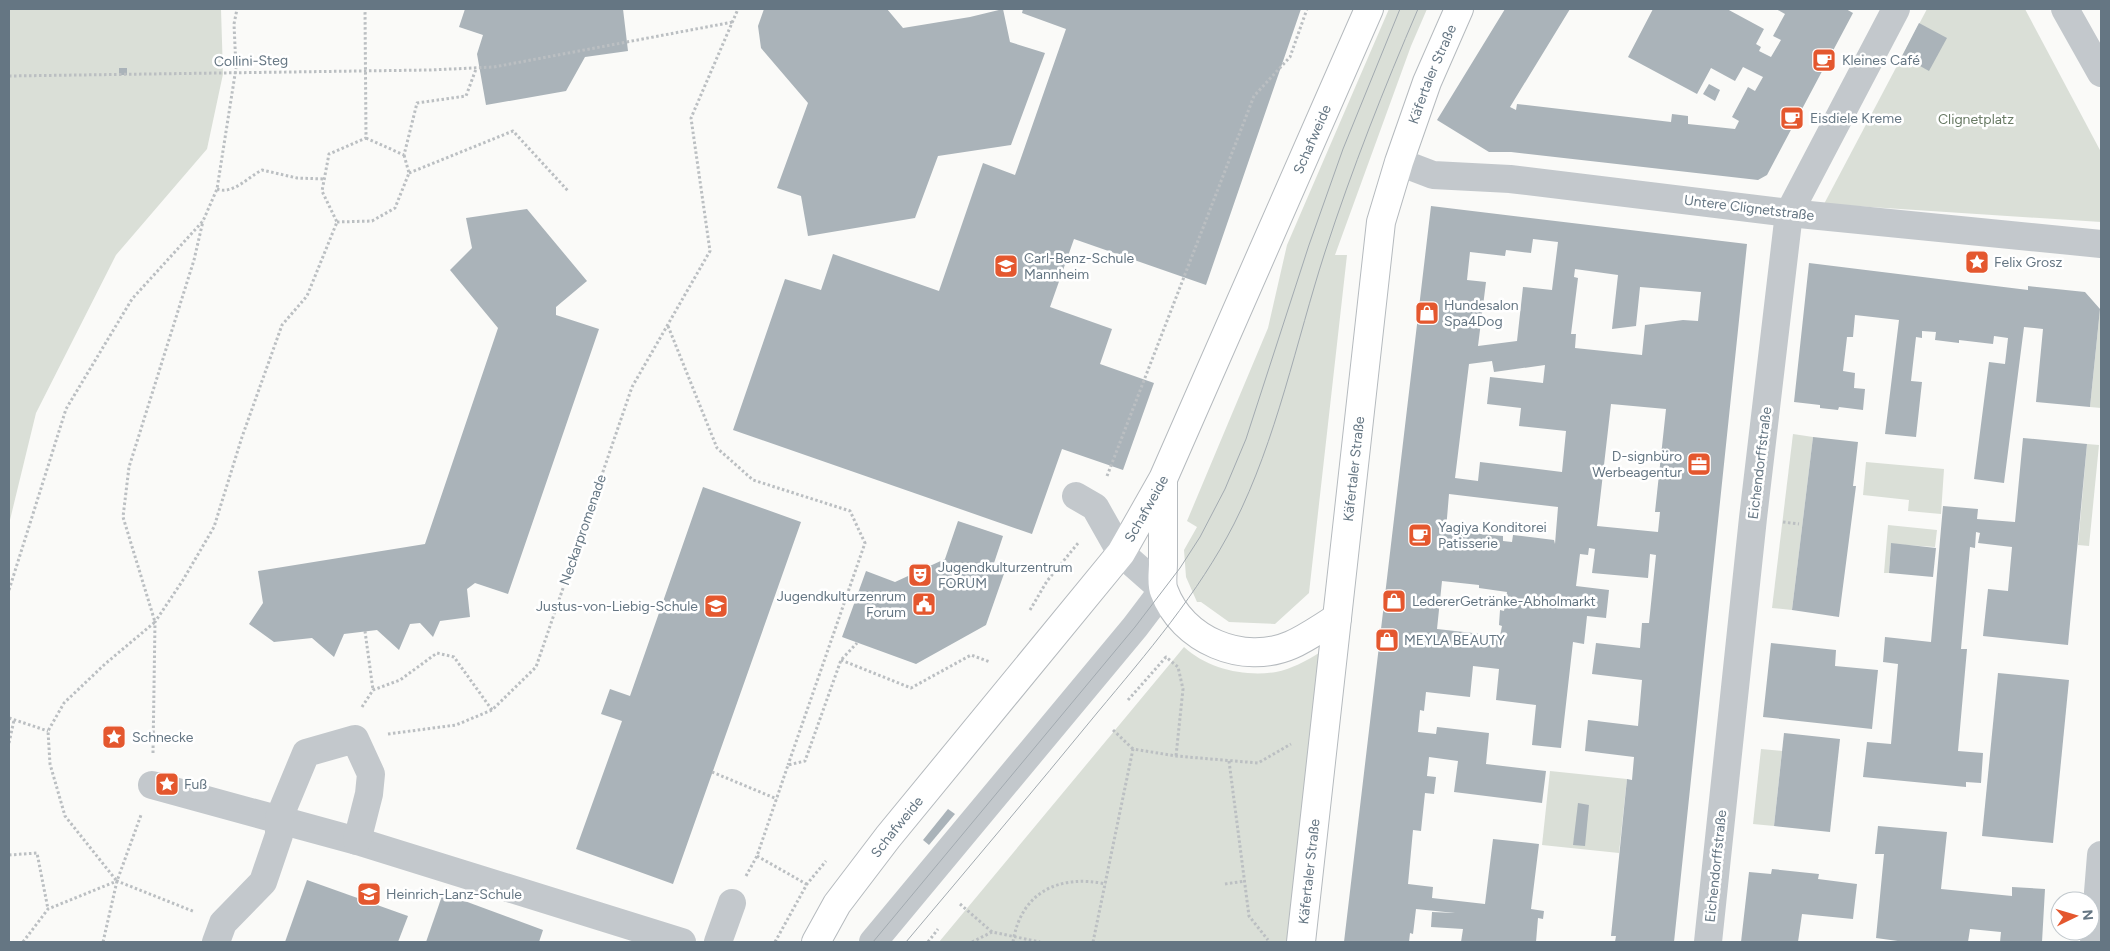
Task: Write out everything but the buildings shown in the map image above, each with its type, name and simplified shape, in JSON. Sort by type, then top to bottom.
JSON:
[{"type":"main road","name":"Schafweide","points":[[816,942],[837,904],[888,837],[1121,553],[1163,479],[1369,9]]},
{"type":"main road","name":"Käfertaler Straße","points":[[1301,942],[1381,222],[1399,162],[1427,82],[1458,9]]},
{"type":"main road","points":[[1163,479],[1164,590],[1177,614],[1195,632],[1220,647],[1240,652],[1264,651],[1290,646],[1337,618]]},
{"type":"street","name":"Eichendorffstraße","points":[[1708,942],[1753,518],[1789,213],[1896,9]]},
{"type":"street","points":[[2065,9],[2101,73]]},
{"type":"street","name":"Untere Clignetstraße","points":[[1399,162],[1433,175],[1510,180],[1789,213],[2101,244]]},
{"type":"street","points":[[873,942],[1164,590],[1121,553],[1095,506],[1076,496]]},
{"type":"street","points":[[220,933],[263,882],[279,835],[279,818],[306,753],[354,739],[370,774],[369,794],[357,842]]},
{"type":"street","points":[[152,785],[279,818],[682,942]]},
{"type":"street","points":[[2094,942],[2101,855]]},
{"type":"street","points":[[718,942],[732,903]]},
{"type":"path","points":[[103,942],[117,881],[152,785],[155,622],[123,517],[129,467],[194,260],[203,221],[217,190],[236,68],[234,24],[237,9]]},
{"type":"path","points":[[365,9],[366,138]]},
{"type":"path","name":"Neckarpromenade","points":[[354,739],[456,725],[492,710],[536,668],[632,387],[710,251],[691,118],[738,9]]},
{"type":"path","name":"Collini-Steg","points":[[9,76],[476,69],[733,22]]},
{"type":"path","points":[[337,222],[372,221],[395,208],[409,173],[404,155],[417,103],[466,96],[476,69]]},
{"type":"path","points":[[409,173],[513,131],[569,192]]},
{"type":"path","points":[[220,933],[117,881],[64,816],[50,764],[48,731],[64,703],[105,664],[155,622],[183,580],[214,527],[242,436],[282,325],[307,296],[337,222],[322,191],[329,154],[366,138],[404,155]]},
{"type":"path","points":[[217,190],[224,192],[234,188],[262,170],[297,178],[324,178]]},
{"type":"path","points":[[9,590],[66,409],[132,299],[203,221]]},
{"type":"path","points":[[668,326],[716,448],[754,480],[850,512],[865,543],[757,856],[732,903]]},
{"type":"path","points":[[365,631],[373,690]]},
{"type":"path","points":[[788,765],[805,761],[841,660],[857,643]]},
{"type":"path","points":[[354,739],[359,712],[373,690],[400,680],[437,653],[454,657],[492,710]]},
{"type":"path","points":[[841,660],[911,688],[971,655],[993,664]]},
{"type":"path","points":[[1128,700],[1166,657],[1178,667],[1183,689],[1176,756]]},
{"type":"path","points":[[9,718],[48,731]]},
{"type":"path","points":[[9,742],[14,720]]},
{"type":"path","points":[[1113,730],[1133,749],[1176,756],[1258,764],[1289,744],[1324,747]]},
{"type":"path","points":[[1093,942],[1133,749]]},
{"type":"path","points":[[1228,761],[1249,916],[1269,942]]},
{"type":"path","points":[[712,772],[777,799]]},
{"type":"path","points":[[9,855],[37,853],[48,909]]},
{"type":"path","points":[[1013,942],[1021,917],[1028,905],[1048,889],[1064,882],[1076,880],[1106,884]]},
{"type":"path","points":[[24,942],[48,909],[117,881]]},
{"type":"path","points":[[1225,884],[1245,881]]},
{"type":"path","points":[[960,904],[992,932],[1040,942]]},
{"type":"path","points":[[928,942],[938,930]]},
{"type":"path","points":[[972,942],[992,932]]},
{"type":"green space","points":[[9,9],[221,9],[223,74],[207,149],[116,255],[36,413],[9,524]]},
{"type":"green space","points":[[1389,9],[1427,9],[1411,46],[1335,255],[1347,255],[1309,593],[1275,624],[1229,622],[1201,602],[1197,602],[1186,577],[1184,550],[1197,527],[1187,521],[1268,328],[1287,245]]},
{"type":"green space","name":"Clignetplatz","points":[[1927,9],[2025,9],[2101,152],[2101,222],[1824,204]]},
{"type":"green space","points":[[2101,309],[2101,408],[2090,407]]},
{"type":"green space","points":[[1793,434],[1813,437],[1792,610],[1772,608]]},
{"type":"green space","points":[[2087,444],[2099,445],[2089,546],[2078,545]]},
{"type":"green space","points":[[1866,462],[1944,469],[1941,514],[1908,511],[1909,500],[1863,495]]},
{"type":"green space","points":[[1888,525],[1937,530],[1935,547],[1891,544],[1889,573],[1884,573]]},
{"type":"green space","points":[[1184,647],[1194,655],[1215,666],[1227,670],[1252,673],[1282,671],[1319,653],[1290,942],[939,942]]},
{"type":"green space","points":[[1761,749],[1782,751],[1774,826],[1753,824]]},
{"type":"green space","points":[[1550,771],[1627,779],[1619,853],[1542,845]]},
{"type":"tram line","points":[[873,942],[1135,627],[1180,568],[1200,537],[1225,489],[1246,439],[1309,245],[1343,149],[1400,9]]},
{"type":"tram line","points":[[906,942],[1153,645],[1188,599],[1220,550],[1249,492],[1262,458],[1285,390],[1325,252],[1346,190],[1418,9]]},
{"type":"place","name":"Kleines Café","points":[[1824,60]]},
{"type":"place","name":"Eisdiele Kreme","points":[[1792,118]]},
{"type":"place","name":"Felix Grosz","points":[[1977,262]]},
{"type":"place","name":"Carl-Benz-Schule Mannheim","points":[[1006,266]]},
{"type":"place","name":"Hundesalon Spa4Dog","points":[[1427,313]]},
{"type":"place","name":"D-signbüro Werbeagentur","points":[[1699,464]]},
{"type":"place","name":"Yagiya Konditorei Patisserie","points":[[1420,535]]},
{"type":"place","name":"Jugendkulturzentrum FORUM","points":[[920,575]]},
{"type":"place","name":"LedererGetränke-Abholmarkt","points":[[1394,601]]},
{"type":"place","name":"Jugendkulturzenrum Forum","points":[[924,604]]},
{"type":"place","name":"Justus-von-Liebig-Schule","points":[[716,606]]},
{"type":"place","name":"MEYLA BEAUTY","points":[[1387,640]]},
{"type":"place","name":"Schnecke","points":[[114,737]]},
{"type":"place","name":"Fuß","points":[[167,784]]},
{"type":"place","name":"Heinrich-Lanz-Schule","points":[[369,894]]}]
